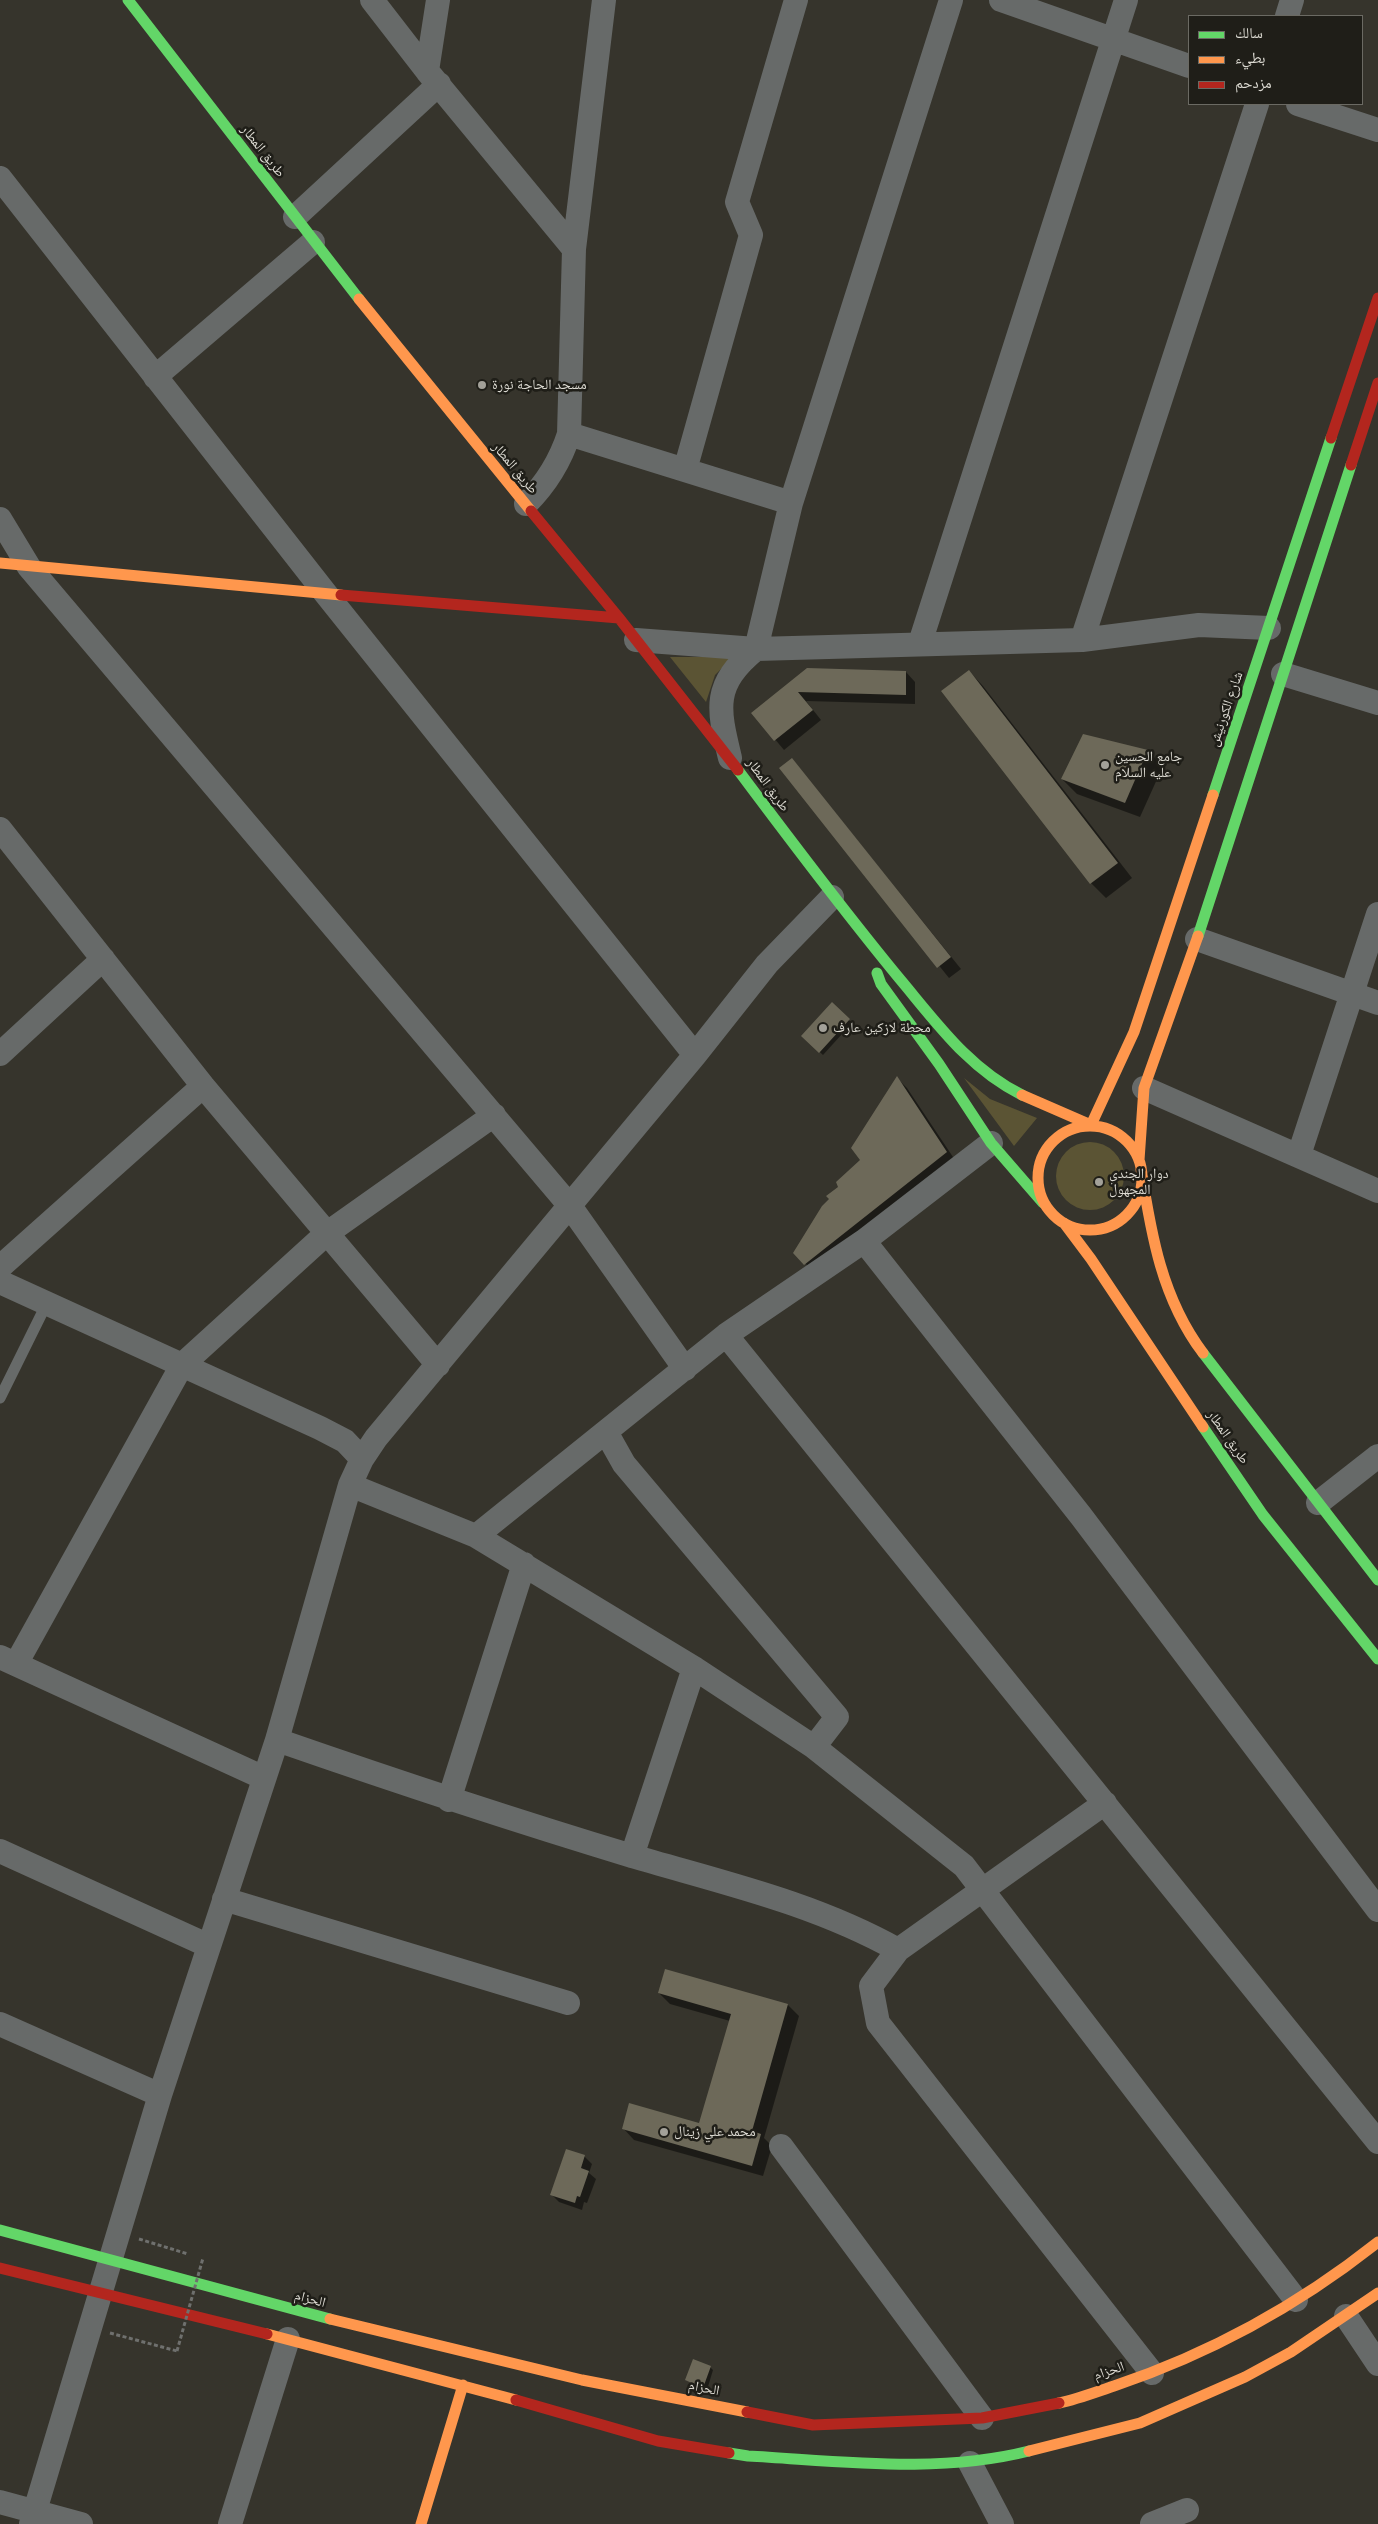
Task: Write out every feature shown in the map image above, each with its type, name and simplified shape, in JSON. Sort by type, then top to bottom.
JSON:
[{"type":"main road","name":"طريق المطار","points":[[128,0],[314,242],[619,618],[730,759],[832,896],[879,955],[967,1058],[984,1074],[1016,1093],[1091,1125]]},
{"type":"main road","name":"شارع الكورنيش","points":[[1091,1125],[1134,1032],[1378,298]]},
{"type":"main road","points":[[879,955],[876,971],[881,984],[939,1064],[991,1143],[1052,1214],[1064,1223],[1087,1230],[1102,1228],[1117,1222],[1129,1213],[1137,1199],[1142,1184],[1140,1164],[1144,1088],[1197,939],[1378,383]]},
{"type":"main road","points":[[0,563],[326,594],[619,618]]},
{"type":"main road","points":[[1052,1214],[1044,1202],[1039,1187],[1038,1171],[1042,1157],[1050,1144],[1062,1134],[1076,1127],[1091,1125],[1106,1128],[1120,1135],[1132,1146],[1140,1164],[1150,1225],[1162,1275],[1179,1317],[1188,1333],[1378,1580]]},
{"type":"main road","name":"طريق المطار","points":[[1064,1223],[1091,1259],[1155,1358],[1263,1515],[1378,1659]]},
{"type":"main road","name":"الحزام","points":[[0,2230],[329,2320],[582,2380],[813,2424],[982,2418],[1068,2401],[1152,2372],[1217,2344],[1296,2300],[1340,2272],[1378,2242]]},
{"type":"main road","points":[[0,2268],[288,2339],[463,2385],[658,2441],[715,2452],[802,2460],[970,2463],[1026,2452],[1140,2423],[1245,2377],[1290,2352],[1378,2293]]},
{"type":"main road","points":[[421,2524],[463,2385]]},
{"type":"street","points":[[372,0],[574,249]]},
{"type":"street","points":[[295,217],[433,77],[438,0]]},
{"type":"street","points":[[526,504],[544,485],[561,459],[569,434],[574,249],[604,0]]},
{"type":"street","points":[[685,470],[751,235],[737,202],[796,0]]},
{"type":"street","points":[[730,759],[720,717],[721,703],[729,677],[743,660],[756,649],[791,503],[951,0]]},
{"type":"street","points":[[1001,0],[1188,66]]},
{"type":"street","points":[[920,643],[1112,38],[1126,0]]},
{"type":"street","points":[[1287,15],[1292,0]]},
{"type":"street","points":[[1082,640],[1257,105]]},
{"type":"street","points":[[1301,105],[1378,130]]},
{"type":"street","points":[[0,178],[326,594],[696,1055]]},
{"type":"street","points":[[155,377],[314,242]]},
{"type":"street","points":[[569,434],[791,503]]},
{"type":"street","points":[[0,519],[29,566],[570,1206],[685,1369]]},
{"type":"street","points":[[636,640],[756,649],[1082,640],[1200,625],[1269,628]]},
{"type":"street","points":[[1283,674],[1378,703]]},
{"type":"street","points":[[0,829],[203,1086],[438,1365]]},
{"type":"street","points":[[33,2518],[160,2096],[277,1740],[350,1485],[362,1459],[376,1438],[696,1055],[779,951],[832,896]]},
{"type":"street","points":[[1298,1155],[1378,914]]},
{"type":"street","points":[[1197,939],[1378,1003]]},
{"type":"street","points":[[0,1054],[103,959]]},
{"type":"street","points":[[0,1267],[203,1086]]},
{"type":"street","points":[[1144,1088],[1378,1191]]},
{"type":"street","points":[[264,1778],[8,1661],[182,1365],[326,1234],[494,1115]]},
{"type":"street","points":[[476,1536],[726,1335],[864,1241],[991,1143]]},
{"type":"street","points":[[864,1241],[1081,1516],[1378,1910]]},
{"type":"street","points":[[0,1282],[345,1441],[362,1459]]},
{"type":"street","points":[[726,1335],[1378,2142]]},
{"type":"street","points":[[606,1432],[624,1464],[837,1717],[814,1747]]},
{"type":"street","points":[[1318,1504],[1378,1456]]},
{"type":"street","points":[[350,1485],[476,1536],[694,1668],[814,1747],[964,1866],[1296,2300]]},
{"type":"street","points":[[449,1800],[524,1564]]},
{"type":"street","points":[[632,1856],[694,1668]]},
{"type":"street","points":[[277,1740],[449,1800],[794,1903],[860,1929],[898,1950]]},
{"type":"street","points":[[1106,1803],[898,1950],[871,1986],[878,2023],[1152,2372]]},
{"type":"street","points":[[0,1852],[209,1946]]},
{"type":"street","points":[[224,1899],[568,2002]]},
{"type":"street","points":[[0,2024],[160,2096]]},
{"type":"street","points":[[781,2146],[982,2418]]},
{"type":"street","points":[[1346,2316],[1378,2364]]},
{"type":"street","points":[[230,2524],[288,2339]]},
{"type":"street","points":[[970,2463],[1002,2524]]},
{"type":"street","points":[[0,2502],[33,2518],[82,2524]]},
{"type":"street","points":[[1152,2524],[1187,2510]]},
{"type":"lane","points":[[0,1398],[47,1303]]},
{"type":"path","points":[[118,2232],[179,2251]]},
{"type":"path","points":[[91,2328],[177,2351],[204,2258]]},
{"type":"shaded area","points":[[670,657],[733,657],[715,675],[706,702]]},
{"type":"shaded area","points":[[964,1078],[990,1099],[1037,1118],[1014,1146]]},
{"type":"shaded area","points":[[1090,1142],[1103,1145],[1114,1152],[1121,1163],[1124,1176],[1121,1189],[1114,1200],[1103,1207],[1090,1210],[1077,1207],[1066,1200],[1059,1189],[1056,1176],[1059,1163],[1066,1152],[1077,1145]]},
{"type":"building","points":[[807,668],[906,671],[906,695],[798,692],[813,710],[774,741],[751,713]]},
{"type":"building","points":[[969,670],[1118,863],[1090,884],[941,691]]},
{"type":"building","name":"جامع الحسين عليه السلام","points":[[1083,734],[1148,750],[1125,803],[1061,779]]},
{"type":"building","points":[[792,758],[951,957],[937,968],[779,768]]},
{"type":"building","points":[[832,1002],[850,1019],[819,1053],[801,1036]]},
{"type":"building","points":[[897,1076],[947,1152],[804,1265],[793,1253],[822,1206],[829,1199],[826,1196],[838,1187],[836,1182],[860,1160],[851,1148]]},
{"type":"building","points":[[665,1969],[788,2004],[752,2131],[761,2134],[752,2166],[622,2129],[629,2103],[699,2123],[731,2014],[658,1993]]},
{"type":"building","points":[[566,2149],[585,2155],[581,2168],[589,2171],[580,2197],[577,2196],[575,2203],[550,2195]]},
{"type":"building","points":[[693,2359],[711,2366],[703,2388],[685,2380]]},
{"type":"traffic: fast","points":[[128,0],[359,299]]},
{"type":"traffic: fast","points":[[1213,795],[1331,438]]},
{"type":"traffic: fast","points":[[1198,936],[1351,465]]},
{"type":"traffic: fast","points":[[738,770],[837,901],[940,1028],[986,1072],[1022,1095]]},
{"type":"traffic: fast","points":[[877,973],[881,984],[939,1064],[991,1143],[1043,1203]]},
{"type":"traffic: fast","points":[[1203,1353],[1378,1580]]},
{"type":"traffic: fast","points":[[1203,1427],[1263,1515],[1378,1659]]},
{"type":"traffic: fast","points":[[0,2230],[330,2319]]},
{"type":"traffic: fast","points":[[729,2453],[854,2463],[925,2464],[995,2458],[1029,2451]]},
{"type":"traffic: slow","points":[[359,299],[531,511]]},
{"type":"traffic: slow","points":[[0,563],[341,595]]},
{"type":"traffic: slow","points":[[1091,1125],[1134,1032],[1213,795]]},
{"type":"traffic: slow","points":[[1139,1160],[1144,1088],[1198,936]]},
{"type":"traffic: slow","points":[[1022,1095],[1091,1125]]},
{"type":"traffic: slow","points":[[1090,1126],[1110,1130],[1127,1141],[1138,1158],[1142,1178],[1138,1198],[1127,1215],[1110,1226],[1090,1230],[1070,1226],[1053,1215],[1042,1198],[1038,1178],[1042,1158],[1053,1141],[1070,1130],[1090,1126]]},
{"type":"traffic: slow","points":[[1141,1169],[1149,1218],[1160,1265],[1177,1311],[1203,1353]]},
{"type":"traffic: slow","points":[[1064,1223],[1091,1259],[1203,1427]]},
{"type":"traffic: slow","points":[[1059,2403],[1073,2400],[1149,2373],[1219,2343],[1317,2286],[1378,2242]]},
{"type":"traffic: slow","points":[[1029,2451],[1140,2423],[1245,2377],[1291,2352],[1378,2293]]},
{"type":"traffic: slow","points":[[330,2319],[582,2380],[747,2412]]},
{"type":"traffic: slow","points":[[267,2334],[516,2400]]},
{"type":"traffic: slow","points":[[421,2524],[463,2385]]},
{"type":"traffic: jam","points":[[1331,438],[1378,298]]},
{"type":"traffic: jam","points":[[1351,465],[1378,383]]},
{"type":"traffic: jam","points":[[531,511],[619,618],[738,770]]},
{"type":"traffic: jam","points":[[341,595],[619,618]]},
{"type":"traffic: jam","points":[[0,2268],[267,2334]]},
{"type":"traffic: jam","points":[[516,2400],[658,2441],[729,2453]]},
{"type":"traffic: jam","points":[[747,2412],[813,2425],[982,2418],[1059,2403]]},
{"type":"place","name":"مسجد الحاجة نورة","points":[[482,385]]},
{"type":"place","name":"جامع الحسين عليه السلام","points":[[1105,765]]},
{"type":"place","name":"محطة لازكين عارف","points":[[823,1028]]},
{"type":"place","name":"دوار الجندي المجهول","points":[[1099,1182]]},
{"type":"place","name":"محمد علي زينال","points":[[664,2132]]}]
